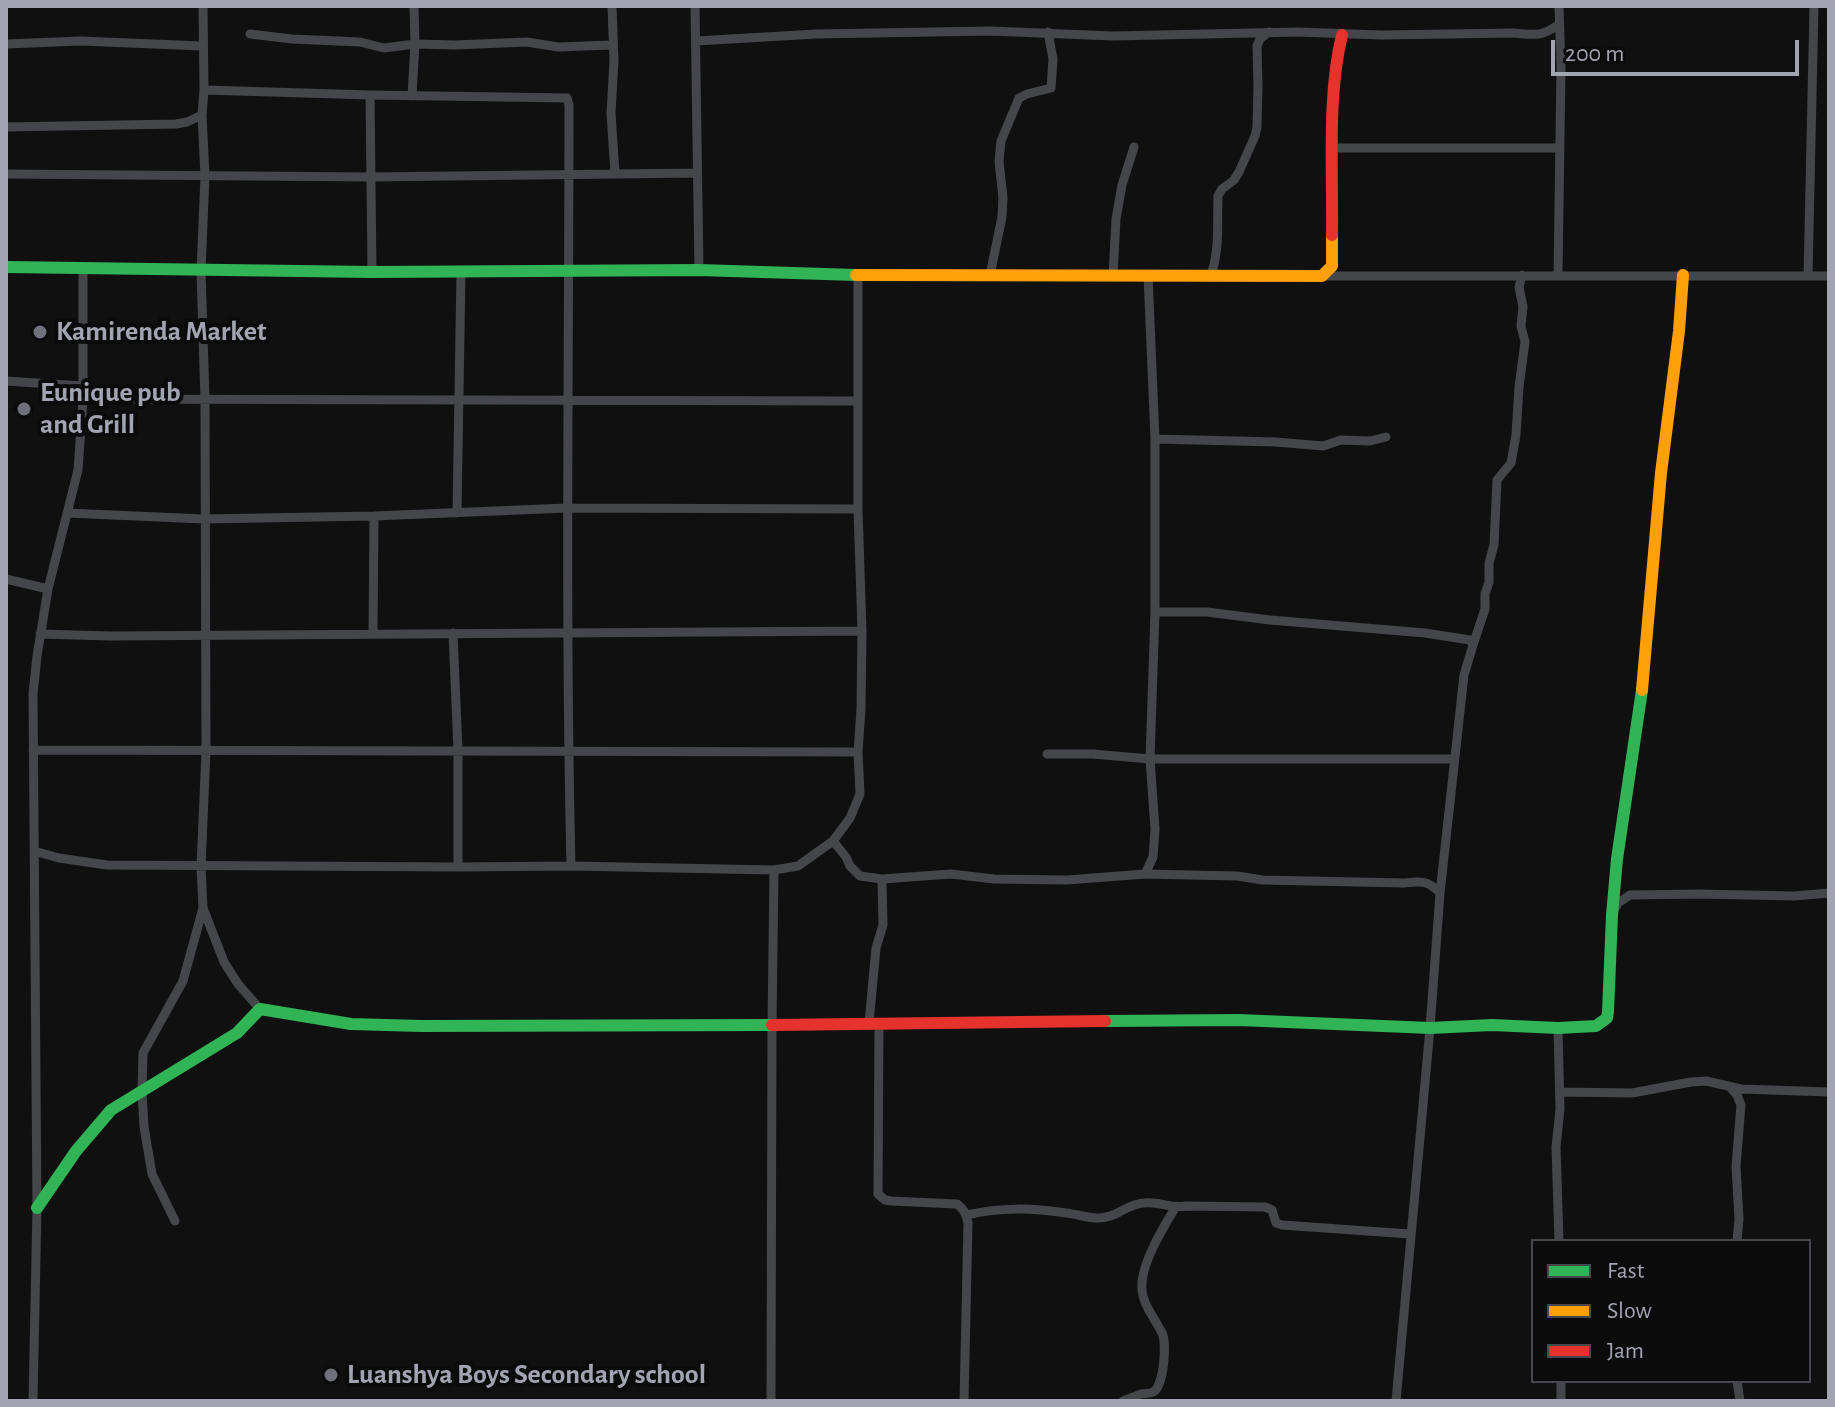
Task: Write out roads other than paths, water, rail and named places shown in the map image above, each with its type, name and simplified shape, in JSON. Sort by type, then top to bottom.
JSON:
[{"type":"street","points":[[175,1221],[152,1174],[142,1092],[143,1053],[183,981],[203,908],[201,867],[206,751],[205,400],[201,271],[205,176],[203,6]]},
{"type":"street","points":[[412,96],[414,6]]},
{"type":"street","points":[[612,6],[614,61],[611,113],[615,174]]},
{"type":"street","points":[[695,6],[699,270]]},
{"type":"street","points":[[1558,275],[1559,6]]},
{"type":"street","points":[[1808,276],[1814,6]]},
{"type":"street","points":[[696,41],[816,34],[990,31],[1113,36],[1269,32],[1538,35],[1559,24]]},
{"type":"street","points":[[990,275],[1002,217],[1001,141],[1019,98],[1051,88],[1053,59],[1048,32]]},
{"type":"street","points":[[1211,275],[1216,261],[1218,196],[1239,172],[1255,136],[1257,46],[1269,32]]},
{"type":"street","points":[[250,34],[360,42],[384,48],[415,44],[527,42],[558,47],[612,45]]},
{"type":"street","points":[[1322,276],[1332,266],[1333,105],[1342,35]]},
{"type":"street","points":[[6,44],[81,41],[202,46]]},
{"type":"street","points":[[204,90],[567,98],[567,633],[571,866]]},
{"type":"street","points":[[370,95],[372,272]]},
{"type":"street","points":[[6,127],[176,124],[202,115]]},
{"type":"street","points":[[1113,276],[1116,219],[1122,185],[1134,147]]},
{"type":"street","points":[[1334,148],[1559,148]]},
{"type":"street","points":[[6,174],[371,177],[697,173]]},
{"type":"street","points":[[6,267],[372,272],[699,270],[858,275],[1829,276]]},
{"type":"street","points":[[33,1401],[37,1208],[33,694],[48,589],[78,470],[83,399],[83,270]]},
{"type":"street","points":[[457,513],[461,272]]},
{"type":"street","points":[[34,851],[107,865],[201,867],[571,866],[774,870],[798,866],[833,841],[850,818],[860,794],[858,752],[862,631],[858,509],[858,275]]},
{"type":"street","points":[[1145,874],[1153,857],[1155,829],[1150,759],[1155,612],[1155,439],[1148,275]]},
{"type":"street","points":[[1396,1401],[1453,759],[1464,675],[1485,609],[1489,563],[1494,545],[1497,480],[1511,463],[1516,435],[1525,342],[1519,287],[1522,275]]},
{"type":"street","points":[[203,908],[224,962],[260,1009],[351,1024],[772,1025],[1239,1020],[1430,1028],[1596,1026],[1607,1018],[1617,859],[1640,710],[1662,460],[1677,355],[1683,275]]},
{"type":"street","points":[[6,381],[82,386]]},
{"type":"street","points":[[83,399],[858,401]]},
{"type":"street","points":[[1155,439],[1323,446],[1341,440],[1370,441],[1386,437]]},
{"type":"street","points":[[67,513],[204,519],[567,508],[858,509]]},
{"type":"street","points":[[373,633],[374,516]]},
{"type":"street","points":[[6,579],[48,589]]},
{"type":"street","points":[[1155,612],[1207,612],[1425,633],[1470,640],[1473,645]]},
{"type":"street","points":[[40,634],[862,631]]},
{"type":"street","points":[[453,633],[458,750],[458,867]]},
{"type":"street","points":[[33,750],[858,752]]},
{"type":"street","points":[[1047,754],[1150,759],[1453,759]]},
{"type":"street","points":[[833,841],[860,876],[882,879],[951,874],[994,879],[1067,880],[1145,874],[1237,876],[1263,880],[1420,881],[1431,884],[1440,893]]},
{"type":"street","points":[[771,1401],[774,870]]},
{"type":"street","points":[[882,879],[883,925],[876,948],[874,1023],[878,1194],[891,1201],[957,1204],[967,1215],[964,1401]]},
{"type":"street","points":[[1612,915],[1618,903],[1630,895],[1794,896],[1829,893]]},
{"type":"street","points":[[37,1208],[76,1151],[111,1110],[237,1033],[260,1009]]},
{"type":"street","points":[[1558,1028],[1560,1092],[1556,1147],[1559,1239]]},
{"type":"street","points":[[1560,1092],[1632,1093],[1706,1081],[1741,1089],[1829,1092]]},
{"type":"street","points":[[1729,1086],[1741,1105],[1736,1166],[1737,1239]]},
{"type":"street","points":[[967,1215],[1019,1208],[1100,1218],[1113,1217],[1143,1203],[1175,1208],[1265,1207],[1272,1210],[1276,1223],[1282,1225],[1410,1234]]},
{"type":"street","points":[[1123,1401],[1160,1387],[1164,1337],[1147,1308],[1142,1283],[1163,1228],[1175,1208]]},
{"type":"place","name":"Kamirenda Market","points":[[40,332]]},
{"type":"place","name":"Eunique pub and Grill","points":[[24,409]]},
{"type":"place","name":"Luanshya Boys Secondary school","points":[[331,1375]]}]
